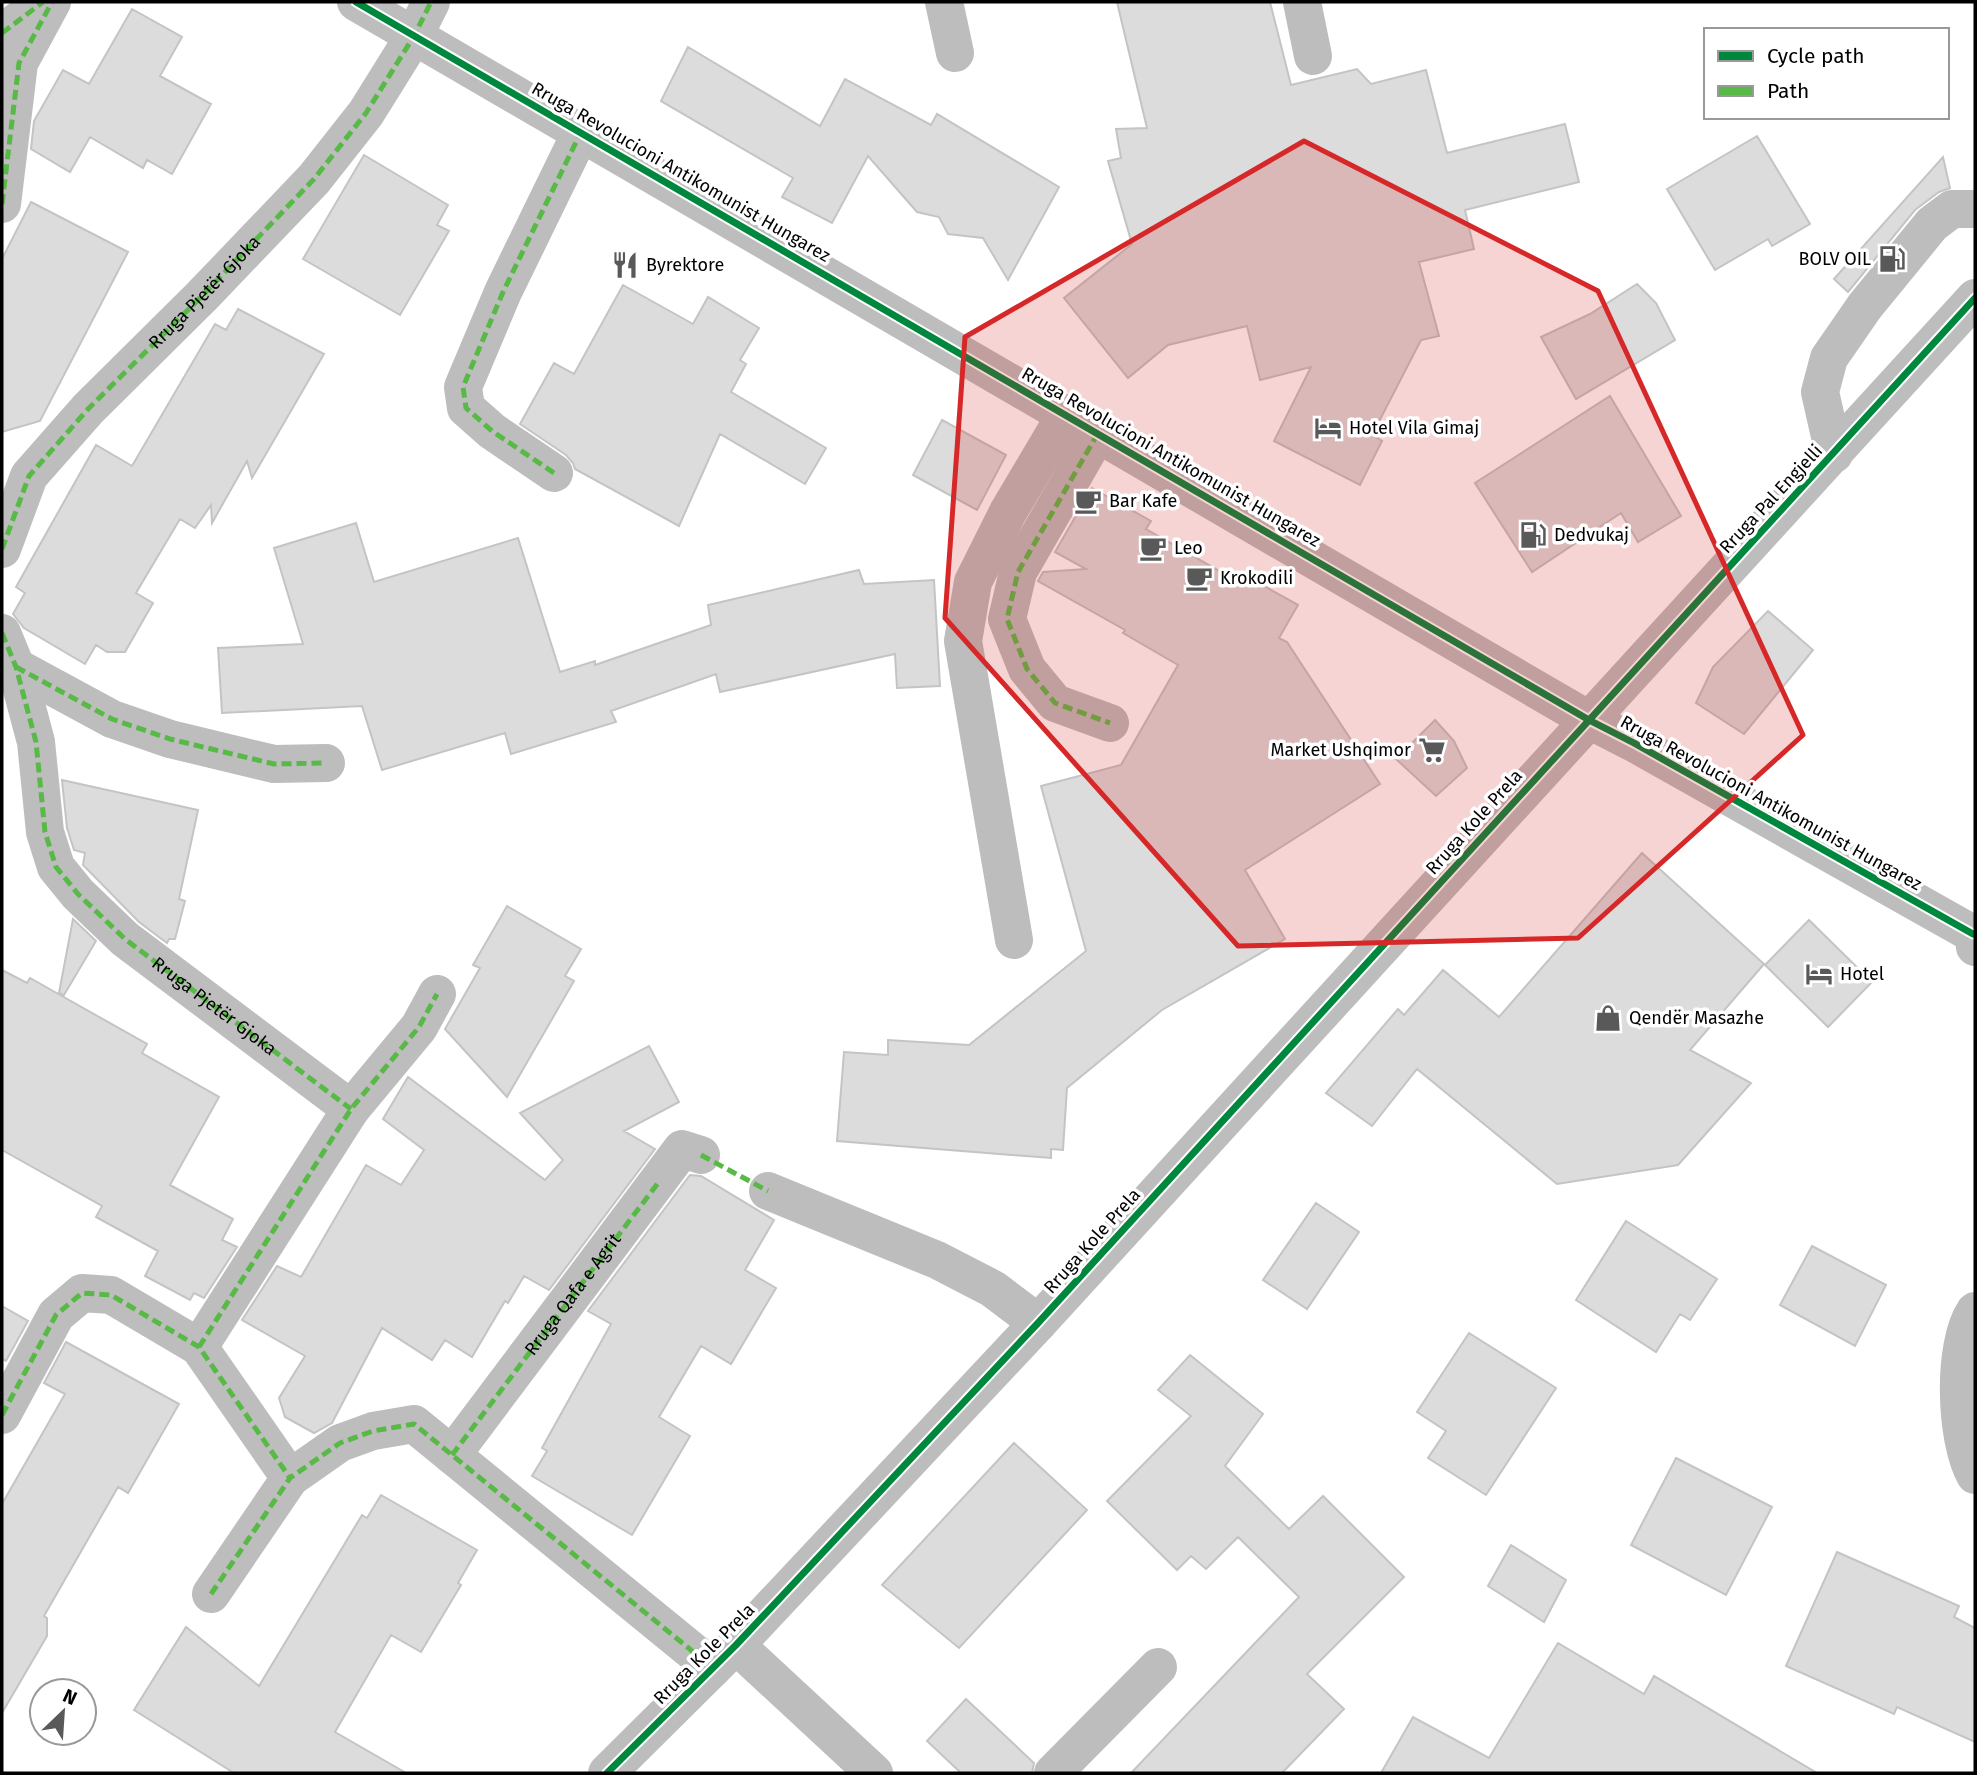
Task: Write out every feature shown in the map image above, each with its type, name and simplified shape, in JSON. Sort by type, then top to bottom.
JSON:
[{"type":"street","points":[[2,33],[43,2]]},
{"type":"street","points":[[2,204],[19,64],[52,2]]},
{"type":"street","name":"Rruga Revolucioni Antikomunist Hungarez","points":[[356,2],[1589,720],[1634,743],[1974,938]]},
{"type":"street","points":[[414,36],[431,2]]},
{"type":"street","points":[[944,2],[956,53]]},
{"type":"street","points":[[1302,2],[1313,56]]},
{"type":"street","name":"Rruga Pjetër Gjoka","points":[[2,549],[29,476],[88,409],[202,296],[314,178],[366,113],[414,36]]},
{"type":"street","name":"Rruga Revolucioni Antikomunist Hungarez","points":[[554,473],[492,431],[466,408],[463,387],[503,292],[581,132]]},
{"type":"street","points":[[1834,454],[1820,391],[1829,358],[1865,306],[1932,223],[1952,209],[1975,209]]},
{"type":"street","name":"Rruga Pal Engjelli","points":[[1589,720],[1975,298]]},
{"type":"street","name":"Rruga Revolucioni Antikomunist Hungarez","points":[[1082,424],[1018,572],[1007,619],[1027,669],[1055,703],[1110,723]]},
{"type":"street","name":"Rruga Revolucioni Antikomunist Hungarez","points":[[1014,940],[963,640],[973,582],[1007,512],[1082,424]]},
{"type":"street","name":"Rruga Pjetër Gjoka","points":[[2,633],[16,667],[36,741],[45,832],[55,867],[78,894],[125,939],[351,1110]]},
{"type":"street","points":[[16,667],[112,719],[170,740],[274,764],[326,762]]},
{"type":"street","name":"Rruga Kole Prela","points":[[607,1773],[724,1656],[1038,1324],[1589,720]]},
{"type":"street","points":[[199,1347],[351,1110],[419,1027],[438,994]]},
{"type":"street","name":"Rruga Qafa e Agrit","points":[[452,1455],[682,1149],[701,1155]]},
{"type":"street","points":[[768,1191],[937,1260],[993,1289],[1038,1324]]},
{"type":"street","points":[[2,1415],[56,1315],[82,1293],[111,1295],[199,1347],[290,1478]]},
{"type":"street","points":[[1975,1311],[1970,1318],[1959,1359],[1959,1398],[1964,1438],[1975,1475]]},
{"type":"street","points":[[211,1594],[290,1478],[340,1443],[373,1430],[414,1424],[724,1656],[874,1773]]},
{"type":"street","points":[[1053,1773],[1158,1667]]},
{"type":"highlighted area","points":[[1304,141],[1598,291],[1803,735],[1578,938],[1238,946],[945,618],[965,337]]},
{"type":"building","points":[[1117,2],[1270,2],[1291,85],[1357,69],[1371,84],[1426,70],[1447,153],[1565,124],[1579,182],[1465,210],[1474,249],[1419,262],[1439,336],[1421,340],[1372,435],[1382,441],[1360,485],[1274,441],[1311,367],[1260,380],[1247,326],[1168,345],[1128,378],[1064,298],[1132,244],[1108,161],[1121,158],[1116,129],[1147,128]]},
{"type":"building","points":[[132,9],[182,37],[160,76],[211,104],[172,174],[147,160],[143,168],[90,137],[70,172],[31,149],[34,121],[63,70],[89,84]]},
{"type":"building","points":[[688,47],[820,126],[845,79],[931,125],[937,114],[1059,187],[1008,280],[983,238],[948,234],[939,217],[917,212],[868,156],[832,223],[782,197],[793,178],[661,101]]},
{"type":"building","points":[[1757,136],[1810,224],[1772,246],[1768,239],[1715,270],[1667,189]]},
{"type":"building","points":[[364,155],[448,205],[437,225],[449,231],[400,315],[303,259]]},
{"type":"building","points":[[1943,157],[1950,188],[1939,192],[1915,210],[1848,292],[1834,279]]},
{"type":"building","points":[[31,202],[128,252],[40,421],[2,432],[2,259]]},
{"type":"building","points":[[1637,284],[1656,303],[1675,340],[1576,399],[1541,337],[1590,314]]},
{"type":"building","points":[[623,285],[693,324],[708,297],[759,328],[740,360],[746,364],[731,392],[826,448],[805,484],[720,434],[679,526],[575,469],[566,455],[520,424],[554,363],[574,374]]},
{"type":"building","points":[[238,309],[324,354],[252,478],[247,461],[212,523],[211,505],[195,528],[180,519],[136,593],[153,603],[125,652],[107,652],[96,645],[85,664],[24,628],[13,614],[25,593],[16,587],[96,445],[132,466],[215,324],[226,330]]},
{"type":"building","points":[[1610,396],[1681,516],[1638,542],[1621,513],[1532,572],[1475,483]]},
{"type":"building","points":[[942,420],[1006,455],[977,510],[913,475]]},
{"type":"building","points":[[1092,488],[1151,521],[1146,529],[1237,581],[1241,573],[1298,605],[1279,638],[1287,642],[1380,784],[1245,870],[1285,939],[1162,1010],[1067,1088],[1063,1150],[1051,1149],[1051,1158],[837,1141],[844,1052],[888,1055],[888,1040],[969,1045],[1086,951],[1041,786],[1121,765],[1178,665],[1123,633],[1125,630],[1038,581],[1043,572],[1086,569],[1055,552]]},
{"type":"building","points":[[356,523],[374,582],[518,538],[560,672],[595,661],[595,665],[711,625],[708,605],[859,570],[864,584],[934,580],[940,686],[897,688],[895,654],[720,692],[716,674],[611,711],[616,722],[511,754],[505,733],[382,770],[362,706],[222,713],[218,648],[303,644],[274,548]]},
{"type":"building","points":[[1768,611],[1813,650],[1744,734],[1696,703],[1713,667]]},
{"type":"building","name":"Market Ushqimor","points":[[1435,720],[1454,741],[1467,768],[1436,796],[1396,759]]},
{"type":"building","points":[[62,780],[198,810],[179,899],[185,901],[175,939],[169,939],[167,943],[139,922],[83,865],[85,853],[74,850],[67,828]]},
{"type":"building","name":"Qendër Masazhe","points":[[1642,853],[1764,964],[1690,1050],[1751,1083],[1678,1165],[1557,1184],[1417,1069],[1372,1126],[1326,1093],[1398,1009],[1404,1015],[1443,970],[1499,1017]]},
{"type":"building","points":[[507,906],[581,949],[565,976],[574,981],[507,1097],[445,1029],[480,968],[473,965]]},
{"type":"building","points":[[73,919],[96,941],[64,995],[59,993]]},
{"type":"building","name":"Hotel","points":[[1809,920],[1872,982],[1828,1027],[1765,965]]},
{"type":"building","points":[[2,970],[27,983],[30,978],[147,1044],[142,1053],[219,1097],[170,1185],[233,1219],[222,1240],[237,1247],[204,1298],[194,1293],[190,1300],[145,1276],[158,1251],[96,1217],[102,1206],[2,1150]]},
{"type":"building","points":[[649,1046],[679,1102],[624,1131],[655,1149],[549,1290],[524,1276],[508,1303],[505,1301],[472,1357],[445,1340],[432,1360],[382,1328],[332,1423],[314,1433],[285,1417],[279,1398],[305,1356],[242,1320],[277,1266],[301,1277],[366,1165],[401,1185],[424,1150],[383,1119],[408,1077],[545,1180],[563,1160],[520,1113]]},
{"type":"building","points":[[690,1175],[701,1176],[774,1220],[745,1270],[776,1288],[731,1364],[701,1346],[659,1417],[690,1436],[632,1535],[532,1476],[547,1451],[542,1448],[611,1324],[588,1311]]},
{"type":"building","points":[[1316,1203],[1359,1232],[1307,1309],[1263,1280]]},
{"type":"building","points":[[1626,1221],[1717,1279],[1690,1320],[1680,1314],[1656,1352],[1576,1300]]},
{"type":"building","points":[[1812,1246],[1886,1285],[1855,1346],[1780,1305]]},
{"type":"building","points":[[2,1306],[28,1321],[6,1361],[2,1359]]},
{"type":"building","points":[[1469,1333],[1556,1388],[1486,1495],[1428,1458],[1446,1431],[1417,1412]]},
{"type":"building","points":[[66,1342],[179,1404],[128,1493],[118,1487],[44,1616],[47,1618],[47,1636],[2,1713],[2,1504],[65,1394],[44,1383]]},
{"type":"building","points":[[1190,1355],[1263,1414],[1225,1466],[1289,1529],[1323,1496],[1404,1577],[1307,1674],[1344,1709],[1282,1773],[1131,1773],[1299,1597],[1238,1537],[1206,1569],[1191,1556],[1177,1570],[1107,1501],[1191,1416],[1158,1390]]},
{"type":"building","points":[[1014,1443],[1087,1510],[959,1648],[882,1585]]},
{"type":"building","points":[[1676,1458],[1772,1507],[1726,1595],[1631,1545]]},
{"type":"building","points":[[381,1495],[477,1550],[458,1583],[461,1585],[421,1652],[391,1635],[335,1732],[406,1773],[234,1773],[134,1710],[186,1627],[259,1686],[362,1515],[367,1518]]},
{"type":"building","points":[[1511,1545],[1566,1580],[1544,1622],[1488,1586]]},
{"type":"building","points":[[1837,1552],[1959,1606],[1954,1617],[1975,1628],[1975,1742],[1897,1707],[1894,1714],[1786,1666]]},
{"type":"building","points":[[1558,1643],[1644,1694],[1654,1676],[1817,1773],[1381,1773],[1413,1717],[1489,1758]]},
{"type":"building","points":[[966,1699],[1034,1763],[1032,1773],[961,1773],[927,1741]]},
{"type":"marked path","points":[[2,33],[43,2]]},
{"type":"marked path","points":[[2,204],[19,63],[52,2]]},
{"type":"marked path","points":[[2,549],[29,476],[88,409],[202,296],[314,179],[366,113],[414,36],[431,2]]},
{"type":"marked path","points":[[554,473],[492,431],[466,408],[463,387],[503,292],[581,132]]},
{"type":"marked path","points":[[1098,433],[1018,572],[1007,619],[1027,669],[1055,703],[1110,723]]},
{"type":"marked path","points":[[2,633],[16,667],[36,742],[45,832],[56,867],[78,894],[125,939],[351,1109]]},
{"type":"marked path","points":[[16,667],[112,719],[170,739],[274,764],[326,763]]},
{"type":"marked path","points":[[199,1347],[351,1109],[419,1027],[437,994]]},
{"type":"marked path","points":[[701,1155],[768,1191]]},
{"type":"marked path","points":[[452,1455],[658,1183]]},
{"type":"marked path","points":[[2,1415],[56,1315],[82,1293],[111,1295],[199,1347],[290,1478]]},
{"type":"marked path","points":[[211,1594],[290,1478],[340,1443],[373,1431],[414,1424],[713,1668]]},
{"type":"cycle path","points":[[356,2],[1589,720],[1973,934]]},
{"type":"cycle path","points":[[607,1773],[736,1645],[1038,1323],[1975,298]]},
{"type":"place","name":"BOLV OIL","points":[[1892,259]]},
{"type":"place","name":"Byrektore","points":[[625,265]]},
{"type":"place","name":"Hotel Vila Gimaj","points":[[1328,428]]},
{"type":"place","name":"Bar Kafe","points":[[1088,501]]},
{"type":"place","name":"Dedvukaj","points":[[1533,535]]},
{"type":"place","name":"Leo","points":[[1153,548]]},
{"type":"place","name":"Krokodili","points":[[1199,578]]},
{"type":"place","name":"Market Ushqimor","points":[[1432,750]]},
{"type":"place","name":"Hotel","points":[[1819,974]]},
{"type":"place","name":"Qendër Masazhe","points":[[1608,1018]]}]
